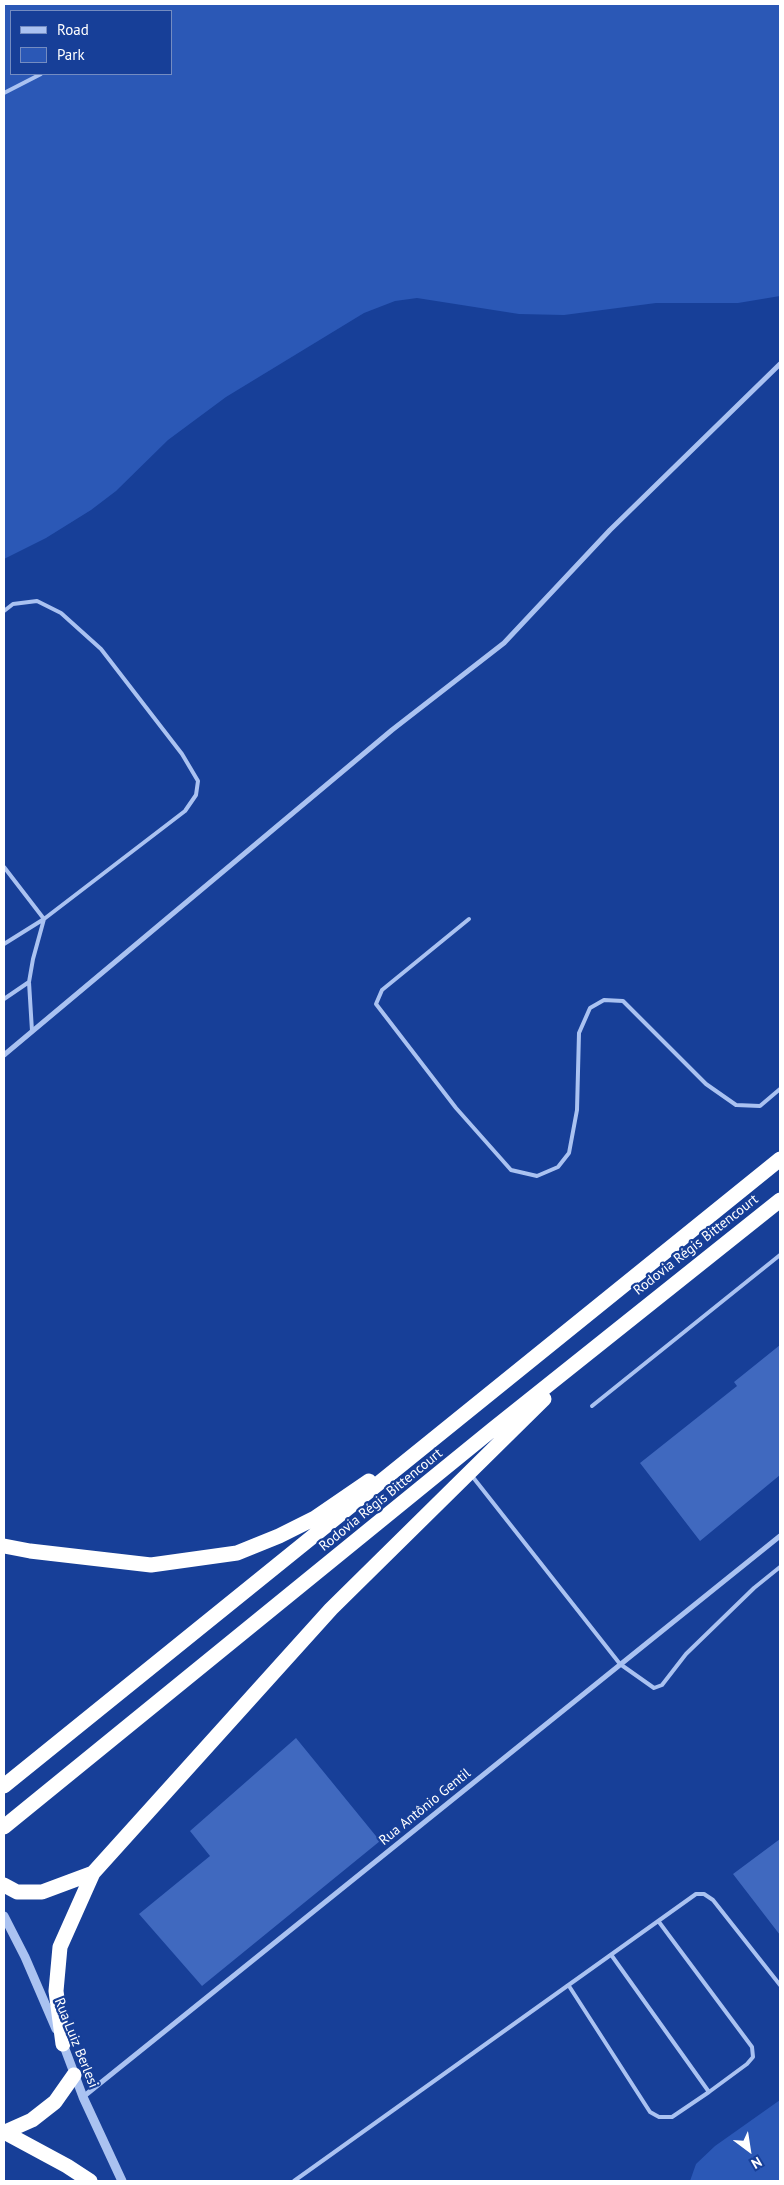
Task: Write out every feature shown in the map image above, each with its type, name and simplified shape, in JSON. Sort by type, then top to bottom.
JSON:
[{"type":"highway","name":"Rodovia Régis Bittencourt","points":[[4,1786],[780,1159]]},
{"type":"highway","name":"Rodovia Régis Bittencourt","points":[[4,1827],[605,1339],[780,1200]]},
{"type":"highway","points":[[63,2044],[56,1991],[60,1947],[93,1873],[331,1609],[605,1339]]},
{"type":"highway","points":[[4,1546],[30,1551],[151,1564],[237,1553],[315,1518],[475,1407]]},
{"type":"highway","points":[[4,1885],[17,1892],[42,1892],[93,1873]]},
{"type":"highway","points":[[4,2132],[32,2120],[56,2102],[74,2074]]},
{"type":"highway","points":[[4,2132],[67,2166],[90,2181]]},
{"type":"street","points":[[4,1055],[392,730],[504,643],[610,530],[780,364]]},
{"type":"street","name":"Rua Antônio Gentil","points":[[83,2097],[780,1536]]},
{"type":"street","name":"Rua Luiz Berlesi","points":[[4,1916],[25,1957],[63,2044],[83,2097],[122,2181]]},
{"type":"lane","points":[[4,93],[39,75]]},
{"type":"lane","points":[[4,611],[13,604],[37,601],[67,619],[101,649],[182,754],[198,781],[196,795],[185,811],[44,918],[12,937],[4,944]]},
{"type":"lane","points":[[4,867],[44,918]]},
{"type":"lane","points":[[32,1031],[29,982],[33,958],[44,918]]},
{"type":"lane","points":[[469,919],[382,990],[376,1004],[456,1108],[511,1170],[537,1176],[558,1167],[569,1153],[578,1110],[579,1033],[590,1008],[604,1000],[623,1001],[706,1084],[736,1104],[760,1106],[780,1089]]},
{"type":"lane","points":[[4,998],[29,982]]},
{"type":"lane","points":[[592,1406],[780,1255]]},
{"type":"lane","points":[[469,1473],[620,1664],[654,1688],[662,1685],[686,1654],[754,1588],[780,1567]]},
{"type":"lane","points":[[294,2181],[612,1956],[696,1894],[704,1894],[714,1900],[780,1985]]},
{"type":"lane","points":[[569,1986],[650,2112],[660,2118],[672,2117],[710,2092],[747,2064],[753,2057],[752,2047],[659,1922]]},
{"type":"lane","points":[[612,1956],[710,2092]]},
{"type":"green space","points":[[4,4],[780,4],[780,296],[738,303],[656,303],[564,315],[519,314],[417,298],[395,301],[364,313],[226,397],[168,440],[116,491],[91,510],[46,538],[4,559]]},
{"type":"green space","points":[[780,2100],[780,2181],[690,2181],[696,2164],[715,2146]]},
{"type":"building","points":[[780,1345],[780,1475],[700,1541],[640,1463],[737,1386],[734,1382]]},
{"type":"building","points":[[296,1738],[380,1841],[202,1986],[139,1914],[210,1856],[190,1831]]},
{"type":"building","points":[[780,1839],[780,1935],[733,1874]]}]
